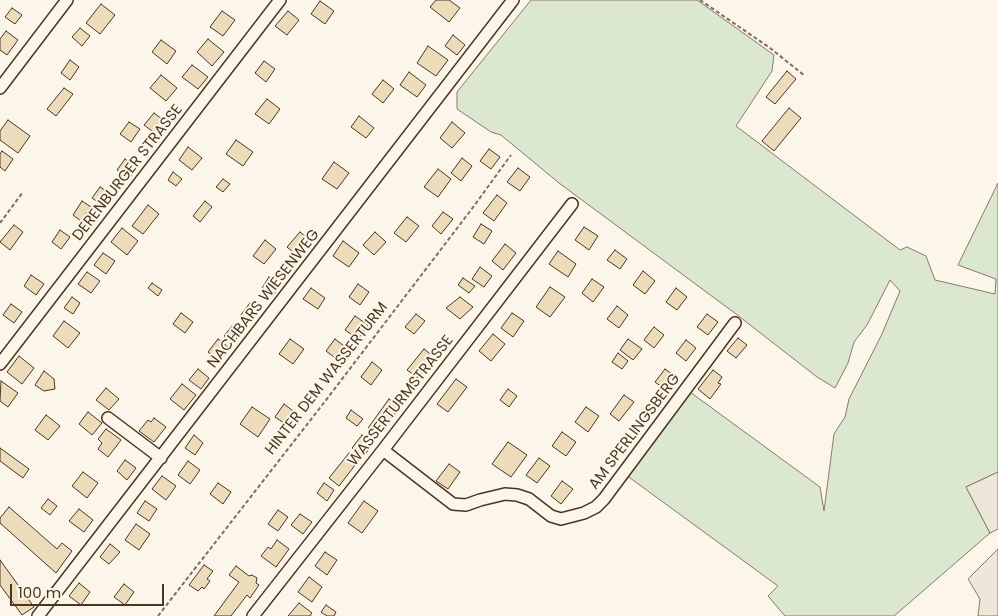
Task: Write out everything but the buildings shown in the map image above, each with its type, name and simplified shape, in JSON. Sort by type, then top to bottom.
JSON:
[{"type":"street","points":[[0,88],[67,0]]},
{"type":"street","name":"DERENBURGER STRASSE","points":[[0,364],[280,0]]},
{"type":"street","name":"NACHBARS WIESENWEG","points":[[38,616],[513,0]]},
{"type":"street","name":"WASSERTURMSTRASSE","points":[[253,616],[572,204]]},
{"type":"street","name":"AM SPERLINGSBERG","points":[[383,450],[453,504],[466,505],[505,494],[529,499],[552,516],[561,519],[584,513],[596,507],[604,499],[735,323]]},
{"type":"street","points":[[108,418],[161,458]]},
{"type":"path","points":[[700,0],[770,48],[805,76]]},
{"type":"path","name":"HINTER DEM WASSERTURM","points":[[158,616],[472,210],[511,155]]},
{"type":"path","points":[[0,223],[24,192]]},
{"type":"green space","points":[[531,0],[697,0],[774,55],[772,71],[736,126],[900,250],[907,247],[926,256],[935,280],[995,294],[996,279],[958,265],[998,183],[998,472],[966,487],[990,533],[894,616],[785,616],[768,596],[778,586],[626,475],[690,392],[820,487],[824,511],[834,434],[845,417],[849,399],[882,334],[900,291],[890,280],[867,325],[854,342],[848,363],[835,388],[817,377],[736,314],[559,183],[501,135],[491,132],[457,109],[457,92]]},
{"type":"shaded area","points":[[998,472],[998,529],[990,533],[966,487]]},
{"type":"shaded area","points":[[998,549],[998,616],[978,616],[980,599],[968,579]]}]
